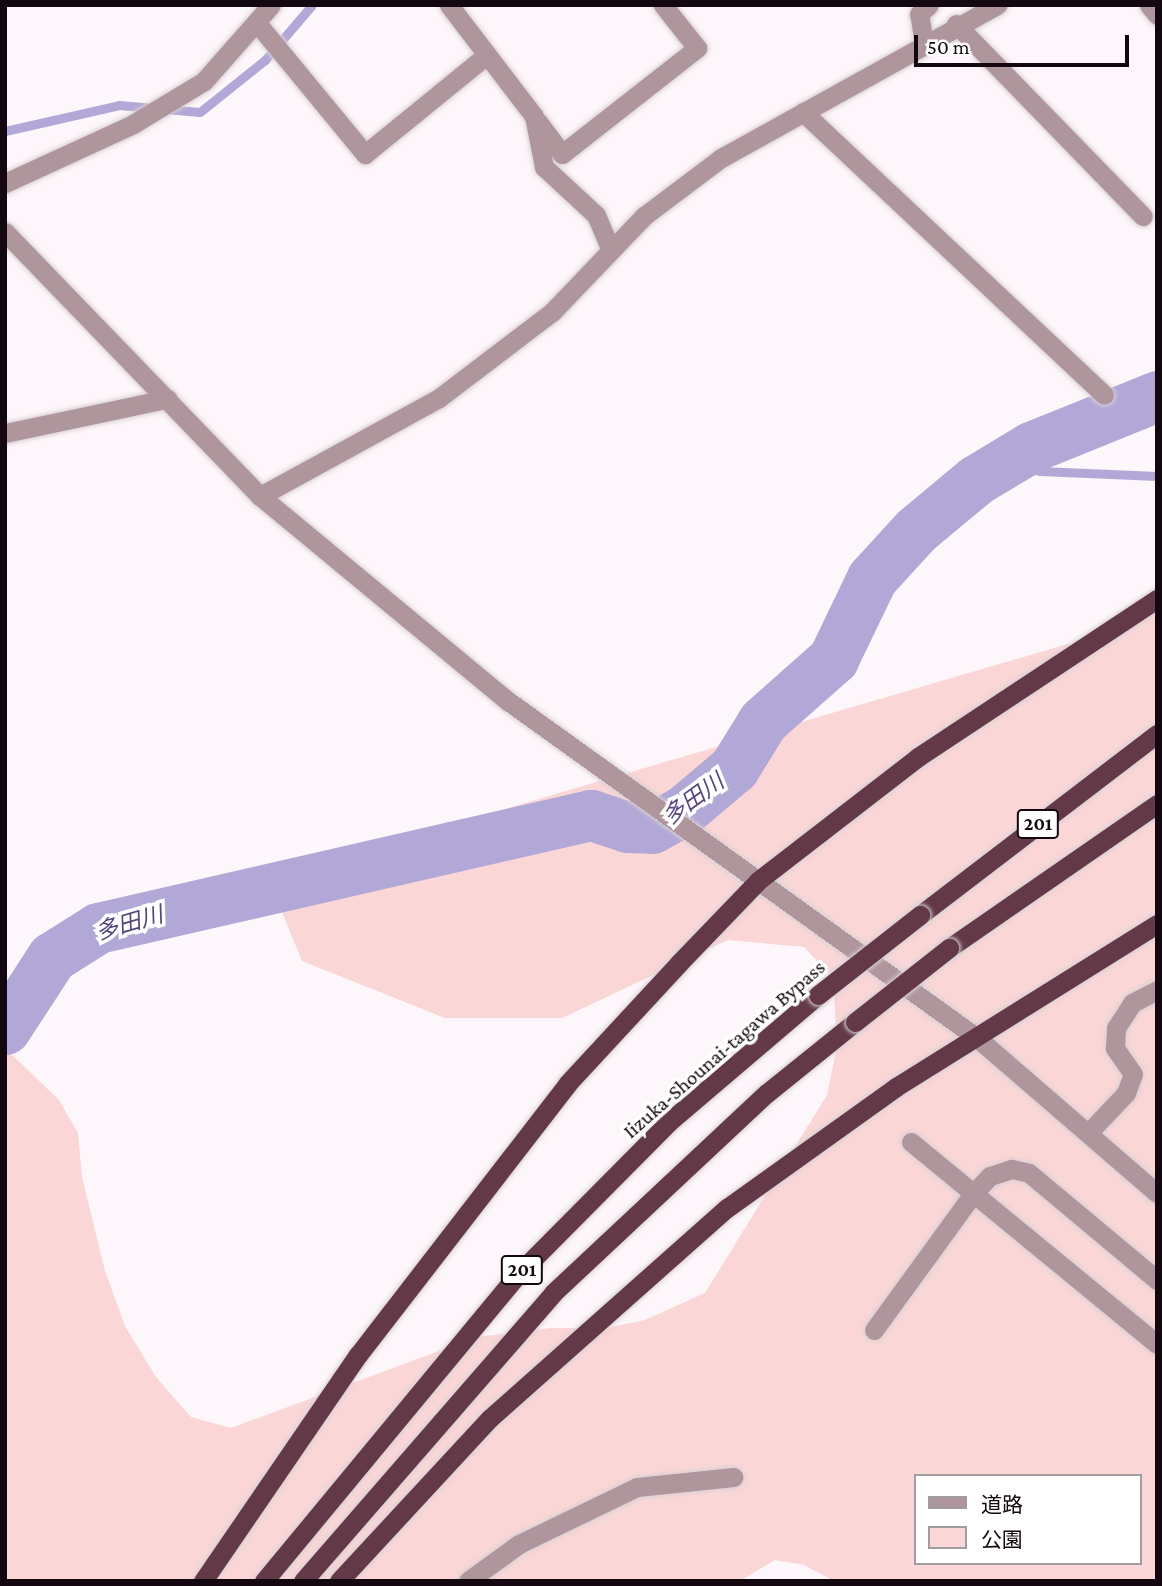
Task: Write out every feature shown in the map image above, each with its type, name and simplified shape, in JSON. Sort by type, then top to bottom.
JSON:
[{"type":"highway","points":[[203,1581],[358,1355],[568,1083],[760,880],[918,757],[1157,599]]},
{"type":"highway","name":"Iizuka-Shounai-tagawa Bypass","points":[[264,1581],[518,1274],[670,1120],[818,995],[1157,734]]},
{"type":"highway","name":"201","points":[[303,1581],[554,1293],[767,1093],[950,948],[1157,804]]},
{"type":"highway","points":[[339,1581],[489,1419],[615,1304],[727,1208],[896,1087],[1157,924]]},
{"type":"street","points":[[5,183],[133,124],[204,81],[271,5]]},
{"type":"street","points":[[449,5],[562,154],[697,48],[663,5]]},
{"type":"street","points":[[924,44],[919,14],[929,5]]},
{"type":"street","points":[[260,496],[439,398],[552,313],[644,216],[721,158],[956,24],[997,5]]},
{"type":"street","points":[[1149,5],[1157,15]]},
{"type":"street","points":[[257,23],[365,154],[487,55]]},
{"type":"street","points":[[956,24],[1143,216]]},
{"type":"street","points":[[803,112],[1104,396]]},
{"type":"street","points":[[534,116],[544,167],[596,215],[611,250]]},
{"type":"street","points":[[5,232],[260,496],[508,701],[976,1037],[1090,1131],[1157,1193]]},
{"type":"street","points":[[5,433],[167,399]]},
{"type":"street","points":[[1090,1131],[1126,1093],[1133,1074],[1115,1048],[1116,1028],[1132,1003],[1157,990]]},
{"type":"street","points":[[911,1142],[972,1195],[1157,1344]]},
{"type":"street","points":[[874,1330],[972,1195],[990,1176],[1012,1168],[1029,1173],[1157,1280]]},
{"type":"street","points":[[468,1581],[519,1544],[637,1487],[733,1477]]},
{"type":"green space","points":[[1157,613],[1157,1581],[834,1581],[804,1565],[775,1560],[740,1581],[5,1581],[5,1048],[59,1100],[78,1133],[82,1177],[105,1271],[125,1326],[156,1377],[191,1417],[231,1428],[477,1337],[552,1328],[606,1328],[645,1320],[705,1293],[827,1095],[837,1046],[833,978],[804,947],[728,940],[562,1018],[445,1018],[302,961],[282,912],[287,894],[385,844],[1085,639]]},
{"type":"waterway","points":[[5,131],[119,105],[200,112],[265,60],[312,5]]},
{"type":"waterway","name":"多田川","points":[[5,1029],[52,957],[98,928],[591,815],[627,827],[652,828],[683,811],[734,768],[763,721],[833,659],[872,578],[916,530],[976,480],[1031,447],[1157,396]]},
{"type":"waterway","points":[[1012,462],[1040,471],[1157,476]]}]
